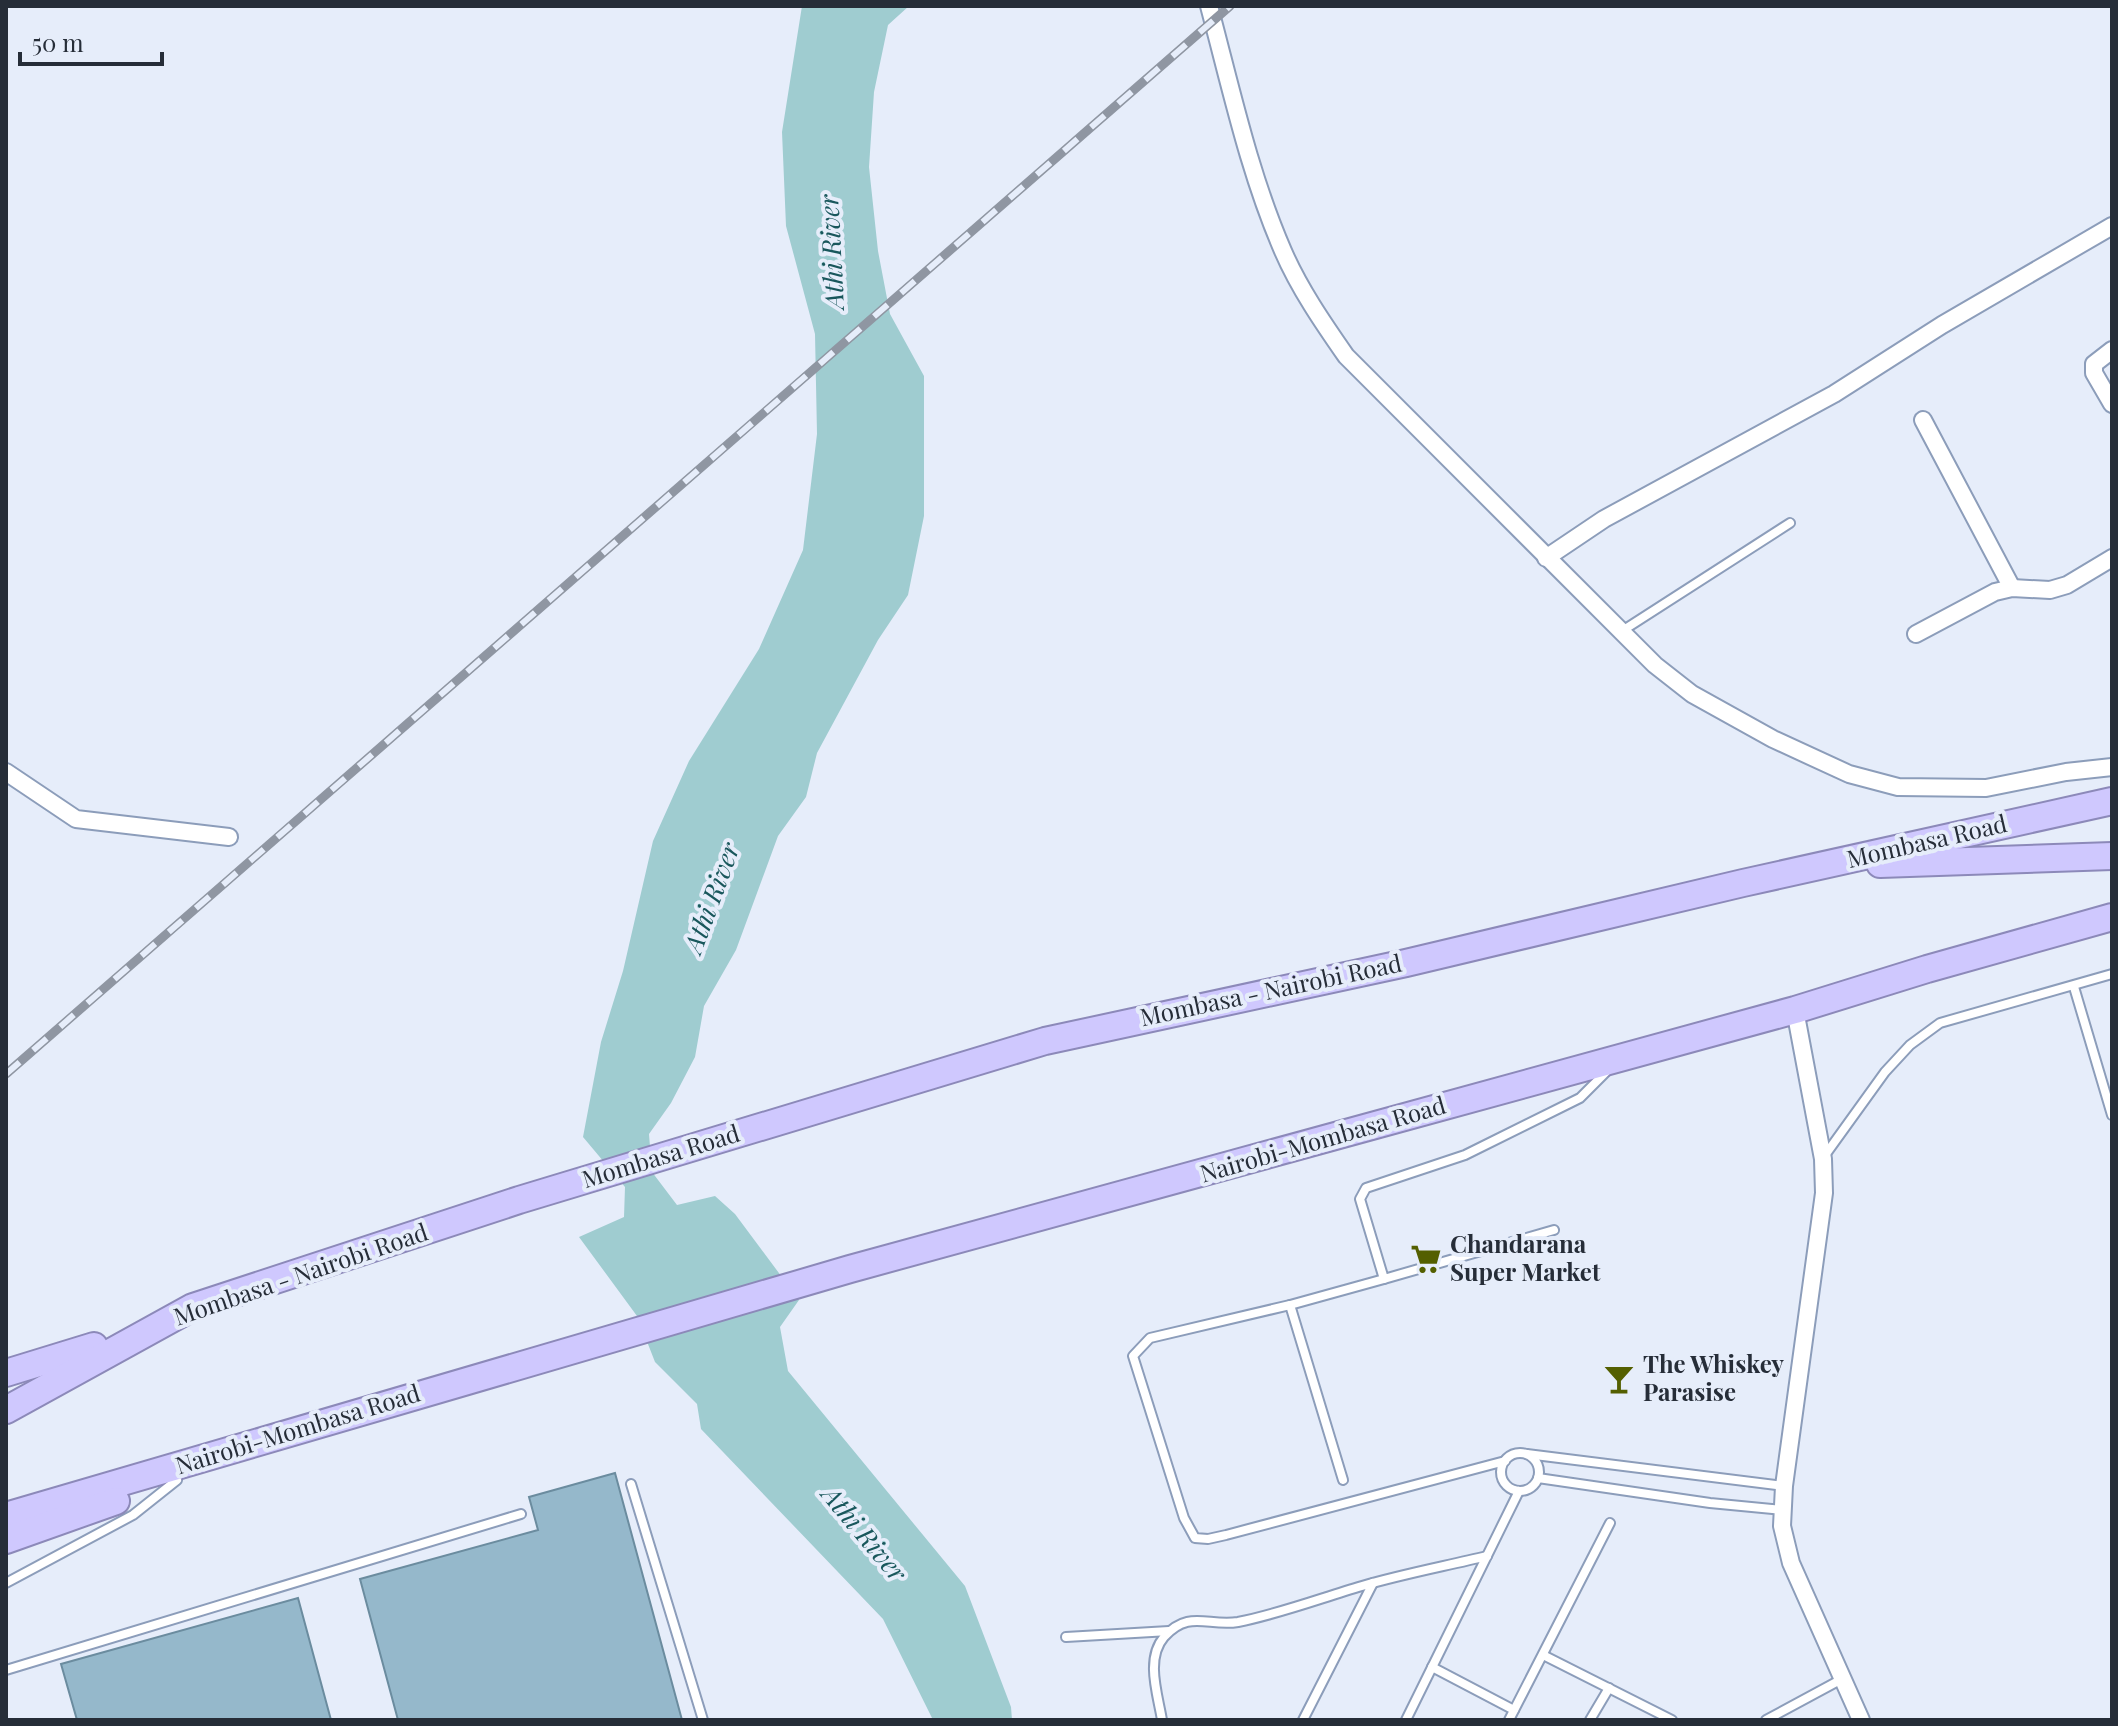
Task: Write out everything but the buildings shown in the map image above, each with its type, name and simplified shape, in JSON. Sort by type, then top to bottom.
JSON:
[{"type":"highway","name":"Mombasa Road","points":[[1743,883],[2112,801]]},
{"type":"highway","points":[[1813,867],[2112,856]]},
{"type":"highway","name":"Mombasa - Nairobi Road","points":[[803,1114],[1045,1041],[1406,963],[1743,883]]},
{"type":"highway","points":[[1795,1010],[2112,917]]},
{"type":"highway","name":"Nairobi-Mombasa Road","points":[[6,1516],[850,1269],[1795,1010]]},
{"type":"highway","name":"Mombasa Road","points":[[519,1200],[803,1114]]},
{"type":"highway","name":"Mombasa - Nairobi Road","points":[[6,1410],[193,1307],[519,1200]]},
{"type":"highway","points":[[6,1373],[152,1328]]},
{"type":"highway","points":[[6,1540],[177,1480],[263,1441]]},
{"type":"street","points":[[1209,6],[1252,168],[1284,253],[1324,325],[1346,356],[1655,665],[1692,694],[1810,758],[1849,774],[1898,787],[1986,788],[2066,772],[2112,767]]},
{"type":"street","points":[[1546,558],[1604,519],[1834,394],[1942,325],[2112,226]]},
{"type":"street","points":[[2112,350],[2094,364],[2094,373],[2112,404]]},
{"type":"street","points":[[1923,420],[2012,588]]},
{"type":"street","points":[[1916,634],[1995,592],[2012,588],[2038,590],[2058,587],[2088,574],[2112,558]]},
{"type":"street","points":[[6,772],[76,819],[229,837]]},
{"type":"street","points":[[1795,1010],[1823,1159],[1824,1193],[1784,1486],[1782,1526],[1791,1563],[1861,1720]]},
{"type":"lane","points":[[1621,632],[1790,523]]},
{"type":"lane","points":[[1823,1159],[1885,1072],[1910,1045],[1940,1023],[2112,974]]},
{"type":"lane","points":[[2074,987],[2112,1115]]},
{"type":"lane","points":[[1384,1279],[1360,1199],[1366,1188],[1465,1155],[1580,1098],[1623,1056]]},
{"type":"lane","points":[[1554,1230],[1290,1305],[1150,1338],[1133,1356],[1184,1518],[1195,1538],[1226,1535],[1505,1461],[1511,1455],[1527,1454],[1784,1486]]},
{"type":"lane","points":[[1290,1305],[1343,1480]]},
{"type":"lane","points":[[1505,1461],[1501,1477],[1511,1489],[1528,1490],[1538,1478],[1539,1468],[1527,1454]]},
{"type":"lane","points":[[1538,1478],[1710,1503],[1783,1510]]},
{"type":"lane","points":[[6,1583],[133,1515],[177,1480]]},
{"type":"lane","points":[[631,1484],[703,1720]]},
{"type":"lane","points":[[1406,1720],[1519,1491]]},
{"type":"lane","points":[[6,1670],[521,1514]]},
{"type":"lane","points":[[1509,1720],[1610,1523]]},
{"type":"lane","points":[[1162,1720],[1153,1669],[1156,1648],[1170,1631],[1191,1619],[1236,1622],[1373,1583],[1487,1556]]},
{"type":"lane","points":[[1303,1720],[1373,1583]]},
{"type":"lane","points":[[1066,1637],[1170,1631]]},
{"type":"lane","points":[[1543,1655],[1672,1720]]},
{"type":"lane","points":[[1432,1667],[1514,1710]]},
{"type":"lane","points":[[1766,1720],[1781,1716],[1842,1679]]},
{"type":"lane","points":[[1590,1720],[1609,1688]]},
{"type":"water","name":"Athi River","points":[[802,6],[909,6],[888,25],[874,92],[869,167],[878,251],[890,314],[924,376],[924,516],[908,595],[878,640],[817,753],[806,797],[778,836],[736,950],[704,1006],[695,1057],[671,1103],[649,1134],[652,1172],[677,1205],[715,1196],[735,1214],[799,1300],[780,1327],[788,1371],[965,1586],[1011,1707],[1012,1720],[933,1720],[883,1619],[701,1429],[697,1404],[655,1362],[637,1316],[579,1237],[624,1217],[625,1187],[583,1137],[601,1042],[623,971],[653,841],[689,761],[759,649],[803,550],[817,434],[815,334],[786,226],[782,132]]},
{"type":"railway","points":[[6,1074],[1230,6]]},
{"type":"place","name":"Chandarana Super Market","points":[[1426,1259]]},
{"type":"place","name":"The Whiskey Parasise","points":[[1619,1379]]}]
